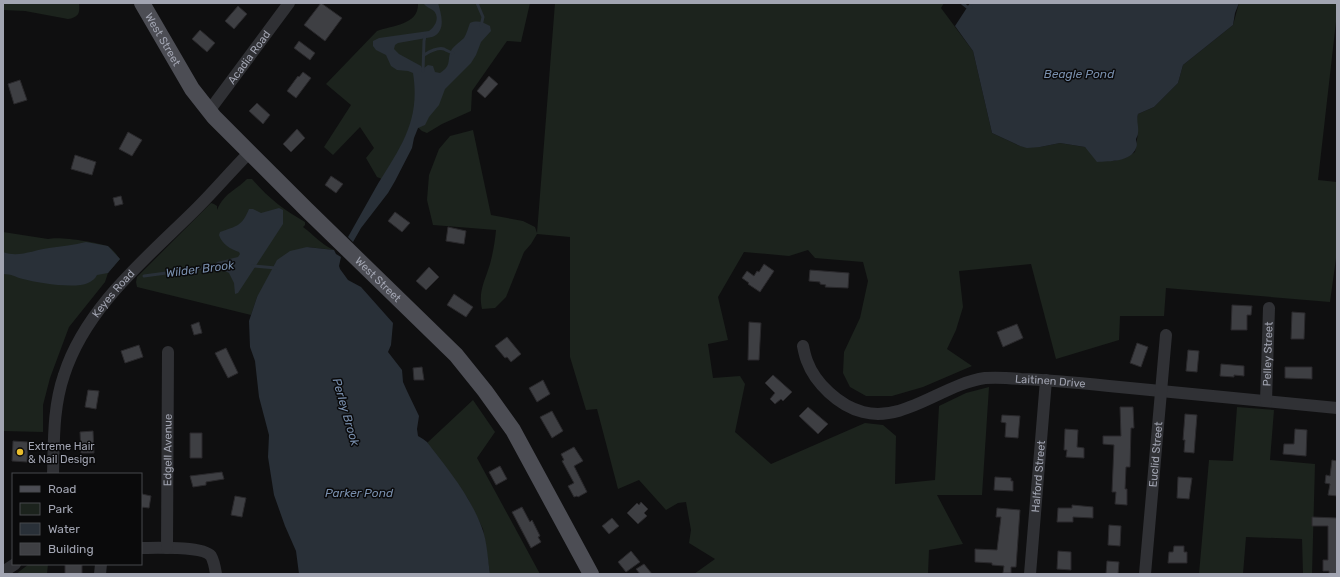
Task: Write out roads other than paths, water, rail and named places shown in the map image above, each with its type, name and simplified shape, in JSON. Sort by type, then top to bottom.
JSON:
[{"type":"main road","name":"West Street","points":[[142,3],[174,60],[192,89],[209,111],[249,153],[456,355],[490,397],[512,430],[591,574]]},
{"type":"street","name":"Acadia Road","points":[[209,111],[289,3]]},
{"type":"street","name":"Keyes Road","points":[[53,473],[55,417],[60,389],[71,355],[86,327],[147,256],[192,213],[249,153]]},
{"type":"street","name":"Pelley Street","points":[[1266,401],[1270,308]]},
{"type":"street","name":"Euclid Street","points":[[1145,574],[1166,335]]},
{"type":"street","name":"Laitinen Drive","points":[[803,346],[807,361],[812,371],[822,385],[833,396],[847,406],[863,412],[880,414],[894,413],[907,409],[973,380],[992,377],[1046,380],[1337,408]]},
{"type":"street","name":"Edgell Avenue","points":[[168,352],[168,548]]},
{"type":"street","name":"Halford Street","points":[[1030,574],[1046,380]]},
{"type":"street","points":[[142,548],[168,548],[205,552],[210,555],[216,574]]},
{"type":"street","points":[[3,572],[14,565]]},
{"type":"water","points":[[423,3],[438,3],[442,22],[440,31],[432,37],[398,43],[395,45],[394,49],[399,54],[422,68],[428,65],[433,66],[435,72],[440,73],[444,70],[448,65],[449,56],[452,49],[464,38],[470,23],[485,23],[490,26],[491,31],[481,42],[471,63],[445,89],[439,105],[429,117],[425,125],[418,128],[412,148],[395,181],[388,193],[361,228],[353,242],[348,237],[400,148],[411,121],[414,107],[415,91],[413,73],[397,70],[391,66],[386,55],[376,50],[373,46],[373,41],[379,38],[429,31],[435,25],[437,17],[434,11]]},
{"type":"water","name":"Beagle Pond","points":[[970,3],[1239,3],[1235,13],[1233,25],[1183,65],[1178,83],[1154,107],[1138,114],[1137,145],[1133,153],[1130,156],[1120,160],[1097,162],[1085,147],[1060,143],[1027,148],[992,133],[973,51],[955,26]]},
{"type":"water","points":[[279,208],[283,210],[283,224],[238,293],[235,294],[234,283],[229,273],[225,271],[214,271],[212,269],[217,262],[238,257],[240,254],[224,244],[219,235],[220,232],[238,225],[244,219],[249,209],[253,209],[261,213]]},
{"type":"water","points":[[86,242],[108,246],[120,259],[108,273],[97,275],[88,283],[82,285],[56,285],[30,281],[3,274],[3,252],[9,254],[20,254]]},
{"type":"water","name":"Parker Pond","points":[[307,247],[334,250],[336,254],[341,257],[339,266],[348,280],[361,287],[393,323],[391,345],[388,352],[402,370],[403,382],[419,416],[417,429],[418,436],[427,442],[458,483],[472,505],[484,533],[490,574],[299,574],[296,551],[274,495],[268,457],[269,435],[259,397],[255,361],[250,347],[249,321],[257,297],[277,260],[290,251]]},
{"type":"waterway","points":[[477,3],[483,17],[481,26]]},
{"type":"waterway","name":"Perley Brook","points":[[962,3],[967,7],[971,7]]},
{"type":"waterway","points":[[423,71],[425,36]]},
{"type":"waterway","points":[[424,55],[433,50],[439,49],[444,49],[453,53]]},
{"type":"waterway","name":"Wilder Brook","points":[[144,276],[218,266]]},
{"type":"waterway","name":"Wilder Brook","points":[[253,266],[276,268]]},
{"type":"place","name":"Extreme Hair & Nail Design","points":[[20,452]]}]
